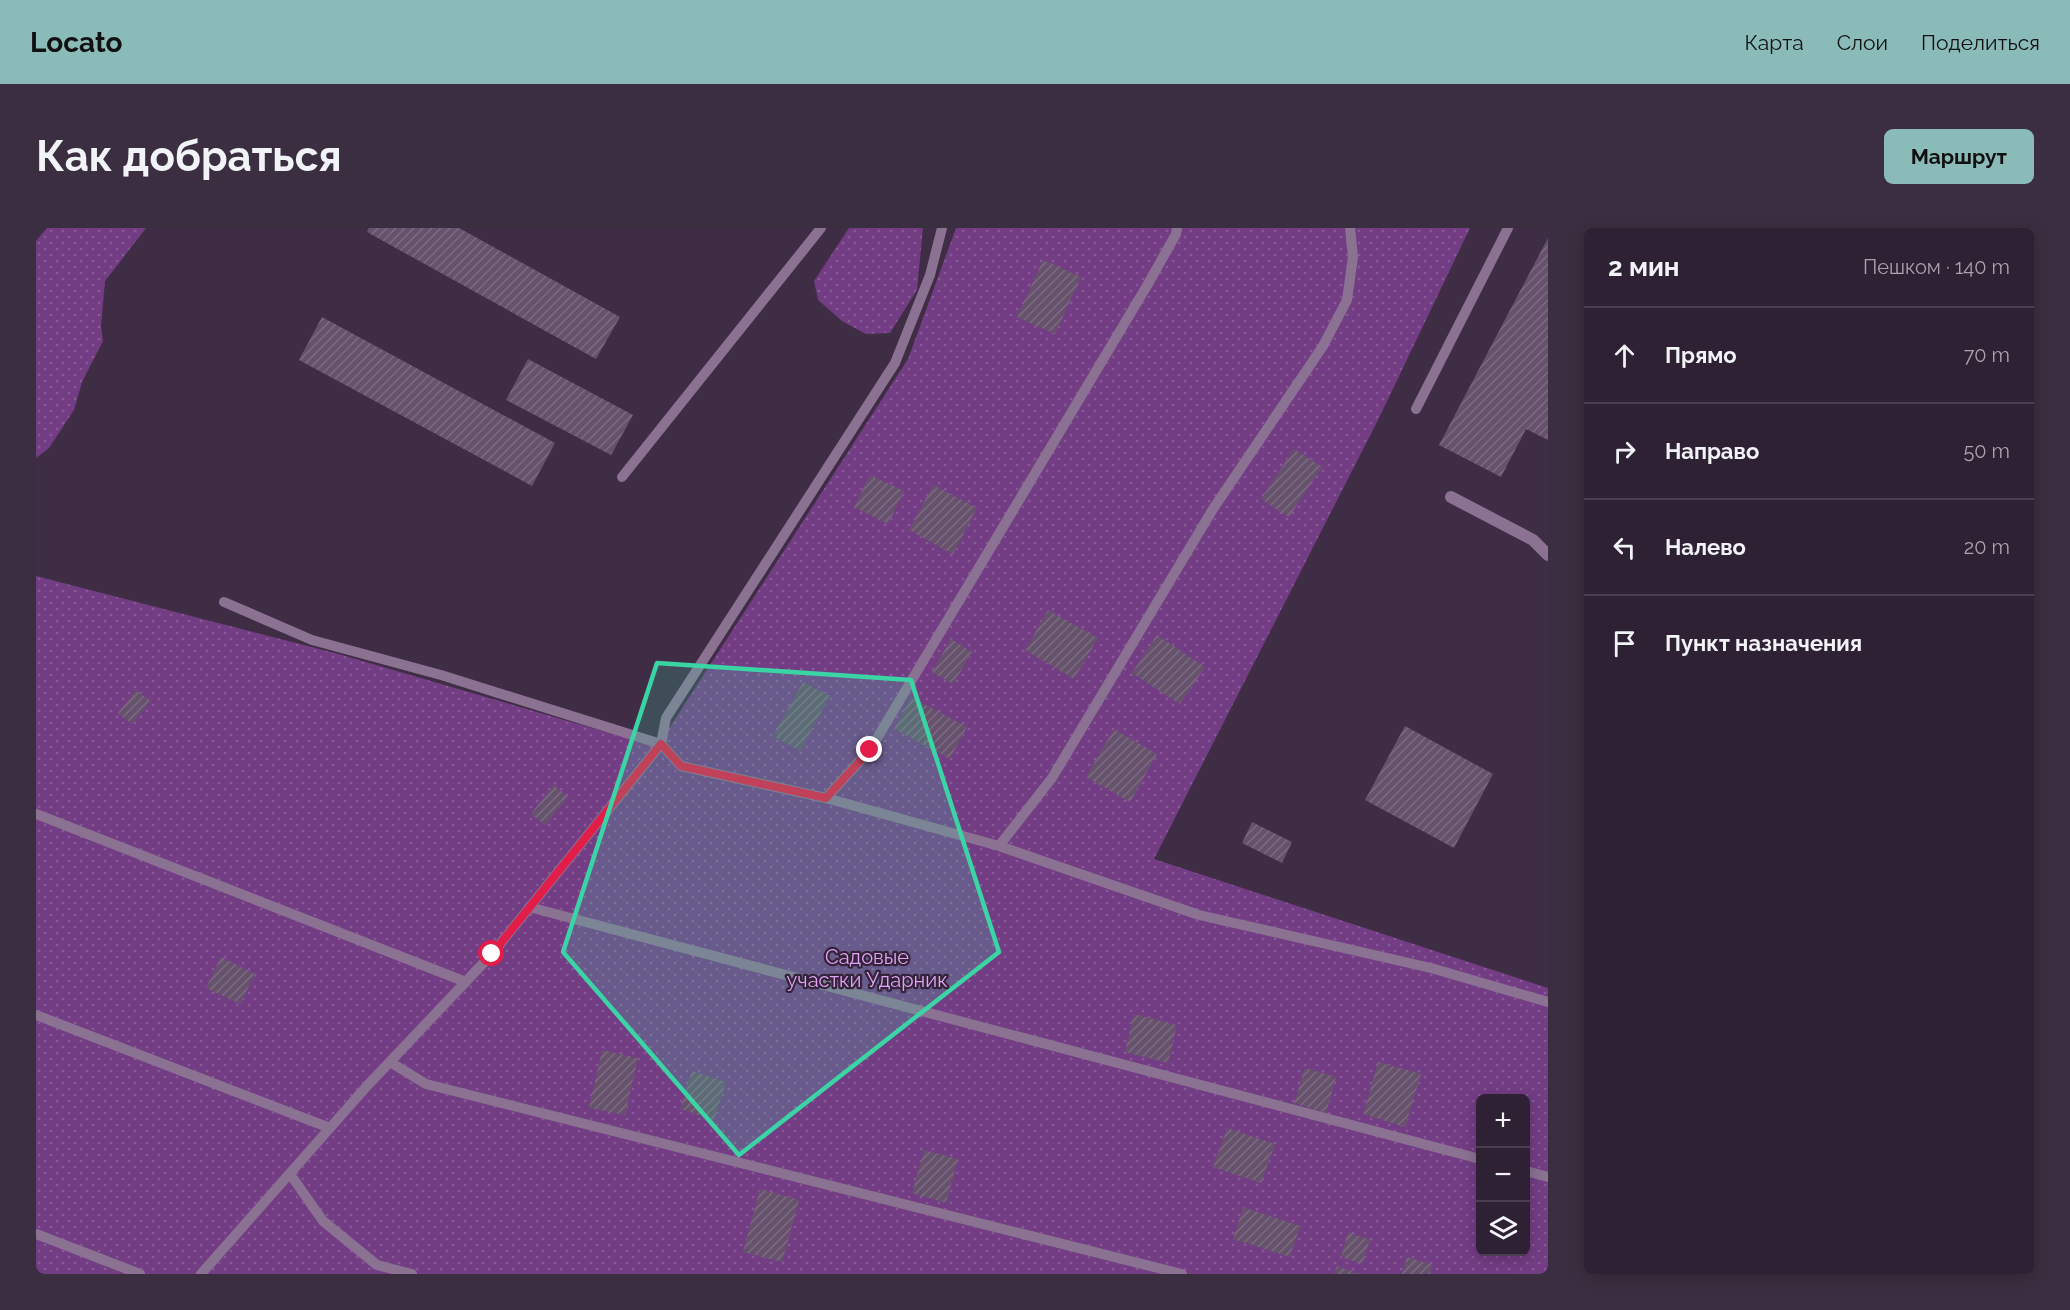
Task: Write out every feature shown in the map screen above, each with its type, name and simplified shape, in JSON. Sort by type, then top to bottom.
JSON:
[{"type":"street","points":[[1451,497],[1533,540],[1548,555]]},
{"type":"lane","points":[[622,477],[821,228]]},
{"type":"lane","points":[[201,1274],[330,1128],[466,982],[661,744],[666,718],[895,363],[930,275],[942,228]]},
{"type":"lane","points":[[826,798],[870,750],[1148,284],[1176,234],[1177,228]]},
{"type":"lane","points":[[999,846],[1052,778],[1213,509],[1323,346],[1347,300],[1353,257],[1350,228]]},
{"type":"lane","points":[[1416,409],[1508,228]]},
{"type":"lane","points":[[224,602],[312,640],[441,675],[661,744],[681,766],[826,798],[999,846],[1199,915],[1431,968],[1548,1002]]},
{"type":"lane","points":[[36,814],[466,982]]},
{"type":"lane","points":[[529,907],[1476,1158]]},
{"type":"lane","points":[[36,1015],[330,1128]]},
{"type":"lane","points":[[390,1062],[426,1084],[1182,1274]]},
{"type":"lane","points":[[1530,1172],[1548,1177]]},
{"type":"lane","points":[[290,1174],[323,1221],[368,1258],[377,1265],[412,1274]]},
{"type":"lane","points":[[36,1234],[140,1274]]},
{"type":"highlighted area","points":[[657,663],[911,680],[999,952],[739,1155],[563,952]]},
{"type":"green space","points":[[47,228],[146,228],[105,281],[101,326],[103,341],[82,382],[74,410],[49,448],[36,458],[36,241]]},
{"type":"green space","points":[[849,228],[923,228],[917,290],[890,333],[866,334],[842,321],[818,300],[814,281]]},
{"type":"green space","name":"Садовые участки Ударник","points":[[956,228],[1470,228],[1379,418],[1154,859],[1548,988],[1548,1274],[36,1274],[36,576],[335,653],[657,747],[908,359]]},
{"type":"building","points":[[369,228],[459,228],[620,317],[596,359],[367,232]]},
{"type":"building","points":[[1548,238],[1548,440],[1526,429],[1501,477],[1439,445]]},
{"type":"building","points":[[1043,260],[1081,277],[1055,334],[1017,317]]},
{"type":"building","points":[[322,317],[555,443],[532,486],[299,360]]},
{"type":"building","points":[[528,359],[633,415],[611,455],[506,400]]},
{"type":"building","points":[[1294,449],[1322,467],[1289,517],[1261,499]]},
{"type":"building","points":[[870,475],[904,491],[888,524],[854,507]]},
{"type":"building","points":[[933,485],[977,508],[953,554],[909,530]]},
{"type":"building","points":[[1048,610],[1098,638],[1074,679],[1025,650]]},
{"type":"building","points":[[1157,635],[1205,667],[1180,704],[1132,673]]},
{"type":"building","points":[[951,639],[972,652],[953,684],[932,672]]},
{"type":"building","points":[[803,682],[830,696],[800,751],[773,736]]},
{"type":"building","points":[[136,690],[150,701],[132,724],[118,713]]},
{"type":"building","points":[[911,697],[967,727],[950,759],[894,729]]},
{"type":"building","points":[[1405,726],[1493,774],[1454,848],[1365,800]]},
{"type":"building","points":[[1114,729],[1157,754],[1130,802],[1086,777]]},
{"type":"building","points":[[554,785],[568,797],[545,825],[531,814]]},
{"type":"building","points":[[1252,822],[1292,842],[1282,863],[1242,843]]},
{"type":"building","points":[[221,957],[255,974],[240,1004],[206,988]]},
{"type":"building","points":[[1134,1014],[1177,1025],[1168,1063],[1125,1052]]},
{"type":"building","points":[[602,1050],[638,1058],[625,1115],[589,1108]]},
{"type":"building","points":[[1378,1062],[1421,1074],[1405,1127],[1363,1114]]},
{"type":"building","points":[[1305,1068],[1336,1077],[1326,1113],[1294,1103]]},
{"type":"building","points":[[692,1071],[726,1082],[714,1120],[680,1109]]},
{"type":"building","points":[[1227,1128],[1275,1144],[1261,1183],[1213,1167]]},
{"type":"building","points":[[924,1150],[958,1159],[946,1203],[912,1193]]},
{"type":"building","points":[[760,1189],[799,1200],[782,1262],[743,1252]]},
{"type":"building","points":[[1243,1207],[1300,1226],[1290,1257],[1233,1239]]},
{"type":"building","points":[[1348,1232],[1370,1240],[1362,1264],[1341,1257]]},
{"type":"building","points":[[1407,1257],[1433,1265],[1430,1274],[1402,1274]]},
{"type":"building","points":[[1337,1266],[1359,1274],[1334,1274]]},
{"type":"route","points":[[492,954],[661,744],[681,766],[826,798],[870,750]]}]
